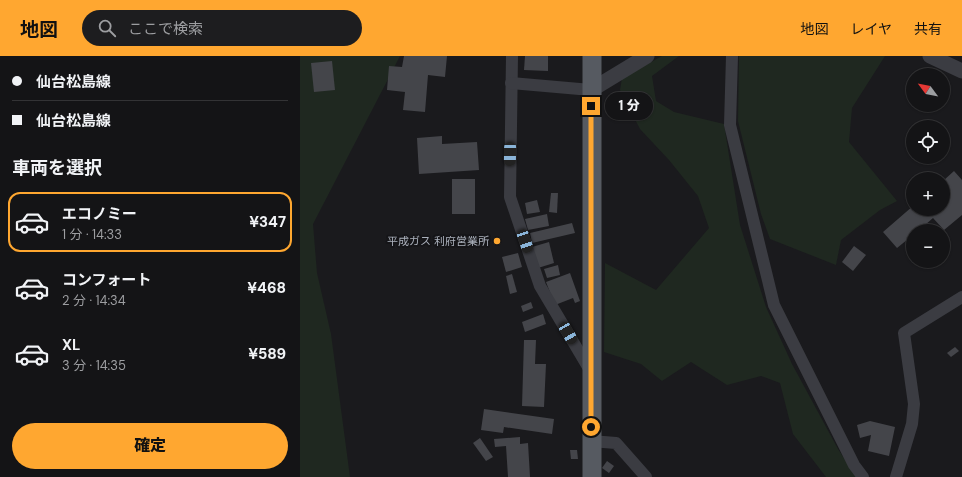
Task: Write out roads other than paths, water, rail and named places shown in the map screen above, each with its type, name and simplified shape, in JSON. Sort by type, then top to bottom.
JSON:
[{"type":"main road","points":[[592,56],[592,477]]},
{"type":"street","points":[[512,56],[510,197],[540,286],[592,373]]},
{"type":"street","points":[[511,84],[591,90],[647,56]]},
{"type":"street","points":[[732,56],[730,126],[774,305],[854,465],[863,477]]},
{"type":"street","points":[[930,56],[962,72]]},
{"type":"street","points":[[896,477],[912,424],[914,404],[904,333],[962,297]]},
{"type":"street","points":[[591,441],[616,443],[646,477]]},
{"type":"place","name":"平成ガス 利府営業所","points":[[497,241]]}]
